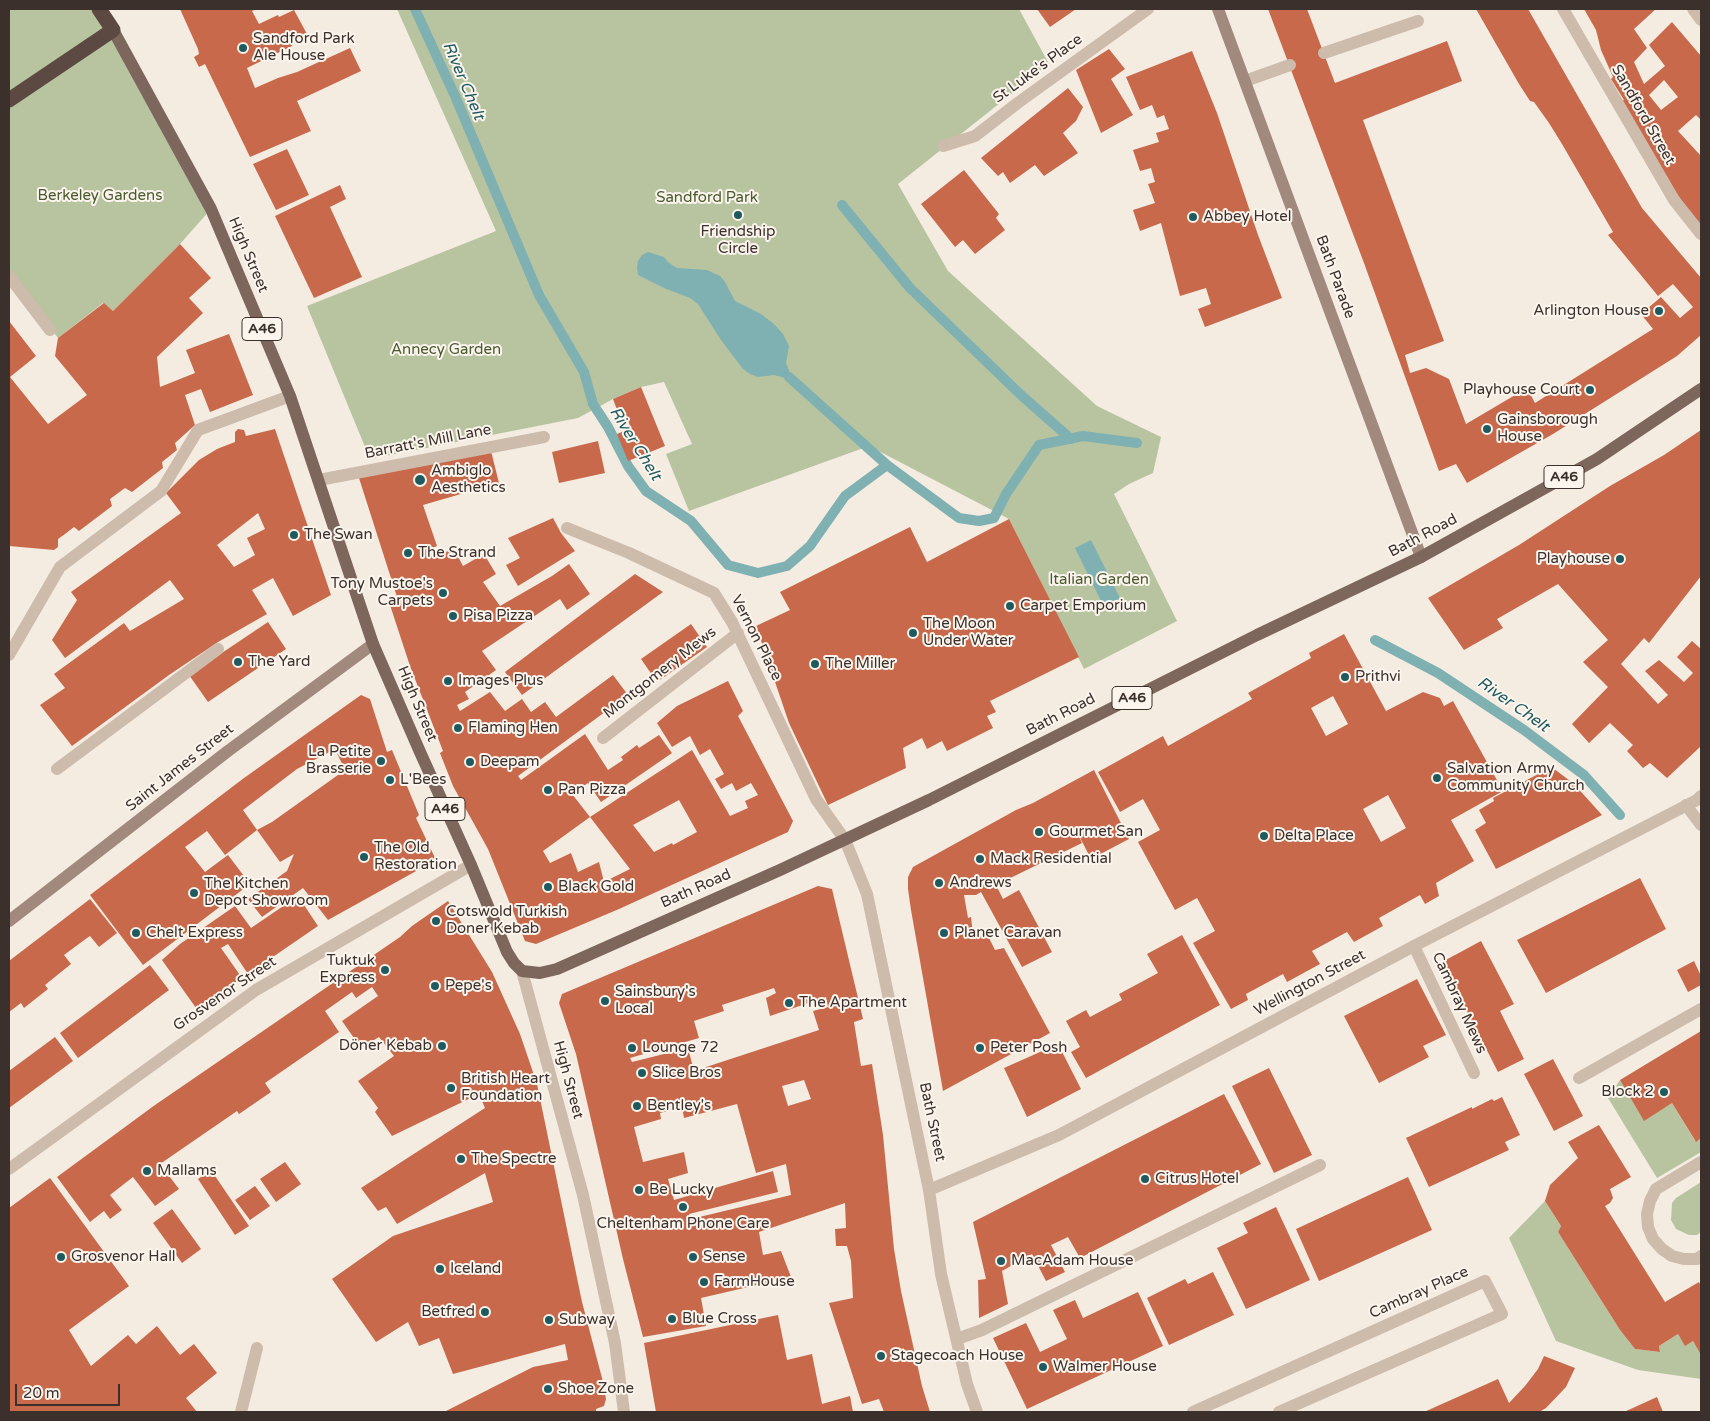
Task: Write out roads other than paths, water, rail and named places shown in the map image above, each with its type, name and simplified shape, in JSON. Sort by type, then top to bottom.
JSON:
[{"type":"highway","name":"A46","points":[[99,9],[113,30]]},
{"type":"highway","points":[[9,100],[113,30]]},
{"type":"main road","name":"High Street","points":[[113,30],[211,208],[290,396],[373,644],[471,865],[507,952],[522,971]]},
{"type":"main road","name":"Bath Road","points":[[522,971],[540,973],[557,969],[845,840],[929,800],[1257,635],[1420,557],[1597,459],[1701,389]]},
{"type":"street","name":"St Luke's Place","points":[[943,146],[975,136],[1018,102],[1148,9]]},
{"type":"street","name":"Bath Parade","points":[[1218,9],[1420,557]]},
{"type":"street","name":"Sandford Street","points":[[1563,9],[1674,200],[1701,234]]},
{"type":"street","points":[[1693,9],[1701,20]]},
{"type":"street","points":[[1324,53],[1418,21]]},
{"type":"street","points":[[1245,81],[1290,65]]},
{"type":"street","points":[[9,276],[50,330]]},
{"type":"street","points":[[9,655],[60,566],[161,490],[198,430],[290,396]]},
{"type":"street","name":"Barratt's Mill Lane","points":[[319,480],[544,437]]},
{"type":"street","name":"Vernon Place","points":[[567,528],[629,553],[714,593],[738,633],[816,799],[845,840]]},
{"type":"street","name":"Montgomery Mews","points":[[603,738],[738,633]]},
{"type":"street","name":"Saint James Street","points":[[9,921],[228,751],[373,644]]},
{"type":"street","points":[[57,768],[218,649]]},
{"type":"street","name":"Wellington Street","points":[[930,1190],[1059,1135],[1701,796]]},
{"type":"street","points":[[1686,805],[1701,825]]},
{"type":"street","name":"Bath Street","points":[[845,840],[867,894],[930,1190],[941,1274],[967,1384],[977,1412]]},
{"type":"street","name":"Grosvenor Street","points":[[9,1169],[256,990],[471,865]]},
{"type":"street","name":"Cambray Mews","points":[[1414,946],[1474,1073]]},
{"type":"street","name":"High Street","points":[[522,971],[583,1195],[615,1343],[624,1412]]},
{"type":"street","points":[[1579,1078],[1701,1009]]},
{"type":"street","points":[[1701,1162],[1656,1190],[1650,1201],[1647,1214],[1648,1227],[1653,1239],[1662,1249],[1672,1256],[1684,1259],[1697,1259],[1701,1256]]},
{"type":"street","points":[[956,1340],[982,1330],[1320,1165]]},
{"type":"street","name":"Cambray Place","points":[[1193,1412],[1485,1281],[1502,1314],[1279,1412]]},
{"type":"street","points":[[241,1412],[257,1348]]},
{"type":"water","points":[[648,252],[664,257],[677,268],[707,270],[720,276],[735,301],[761,314],[783,334],[789,346],[786,363],[790,373],[789,377],[785,378],[774,375],[758,377],[743,369],[721,340],[698,304],[690,298],[638,275],[638,261],[642,255]]},
{"type":"water","points":[[1091,540],[1120,598],[1104,607],[1075,548]]},
{"type":"waterway","name":"River Chelt","points":[[415,9],[455,96],[539,295],[584,372],[593,404],[608,427],[628,466],[646,491],[691,521],[728,565],[758,573],[787,566],[810,546],[845,496],[887,465],[959,518],[979,521],[994,518],[1006,494],[1039,445],[1083,436],[1137,443]]},
{"type":"waterway","points":[[842,205],[910,288],[1021,395],[1071,439]]},
{"type":"waterway","points":[[789,377],[887,465]]},
{"type":"waterway","name":"River Chelt","points":[[1375,640],[1438,673],[1524,730],[1584,775],[1620,815]]},
{"type":"place","name":"Sandford Park Ale House","points":[[243,48]]},
{"type":"place","name":"Friendship Circle","points":[[738,215]]},
{"type":"place","name":"Abbey Hotel","points":[[1193,217]]},
{"type":"place","name":"Arlington House","points":[[1659,311]]},
{"type":"place","name":"Playhouse Court","points":[[1590,390]]},
{"type":"place","name":"Gainsborough House","points":[[1487,429]]},
{"type":"place","name":"Ambiglo Aesthetics","points":[[420,480]]},
{"type":"place","name":"The Swan","points":[[294,535]]},
{"type":"place","name":"The Strand","points":[[408,553]]},
{"type":"place","name":"Playhouse","points":[[1620,559]]},
{"type":"place","name":"Tony Mustoe's Carpets","points":[[443,593]]},
{"type":"place","name":"Carpet Emporium","points":[[1010,606]]},
{"type":"place","name":"Pisa Pizza","points":[[453,616]]},
{"type":"place","name":"The Moon Under Water","points":[[913,633]]},
{"type":"place","name":"The Yard","points":[[238,662]]},
{"type":"place","name":"The Miller","points":[[815,664]]},
{"type":"place","name":"Prithvi","points":[[1345,677]]},
{"type":"place","name":"Images Plus","points":[[448,681]]},
{"type":"place","name":"Flaming Hen","points":[[458,728]]},
{"type":"place","name":"La Petite Brasserie","points":[[381,761]]},
{"type":"place","name":"Deepam","points":[[470,762]]},
{"type":"place","name":"Salvation Army Community Church","points":[[1437,778]]},
{"type":"place","name":"L'Bees","points":[[390,780]]},
{"type":"place","name":"Pan Pizza","points":[[548,790]]},
{"type":"place","name":"Gourmet San","points":[[1039,832]]},
{"type":"place","name":"Delta Place","points":[[1264,836]]},
{"type":"place","name":"The Old Restoration","points":[[364,857]]},
{"type":"place","name":"Mack Residential","points":[[980,859]]},
{"type":"place","name":"Andrews","points":[[939,883]]},
{"type":"place","name":"Black Gold","points":[[548,887]]},
{"type":"place","name":"The Kitchen Depot Showroom","points":[[194,893]]},
{"type":"place","name":"Cotswold Turkish Doner Kebab","points":[[436,921]]},
{"type":"place","name":"Chelt Express","points":[[136,933]]},
{"type":"place","name":"Planet Caravan","points":[[944,933]]},
{"type":"place","name":"Tuktuk Express","points":[[385,970]]},
{"type":"place","name":"Pepe's","points":[[435,986]]},
{"type":"place","name":"Sainsbury's Local","points":[[605,1001]]},
{"type":"place","name":"The Apartment","points":[[789,1003]]},
{"type":"place","name":"Döner Kebab","points":[[442,1046]]},
{"type":"place","name":"Lounge 72","points":[[632,1048]]},
{"type":"place","name":"Peter Posh","points":[[980,1048]]},
{"type":"place","name":"Slice Bros","points":[[642,1073]]},
{"type":"place","name":"British Heart Foundation","points":[[451,1088]]},
{"type":"place","name":"Block 2","points":[[1664,1092]]},
{"type":"place","name":"Bentley's","points":[[637,1106]]},
{"type":"place","name":"The Spectre","points":[[461,1159]]},
{"type":"place","name":"Mallams","points":[[147,1171]]},
{"type":"place","name":"Citrus Hotel","points":[[1145,1179]]},
{"type":"place","name":"Be Lucky","points":[[639,1190]]},
{"type":"place","name":"Cheltenham Phone Care","points":[[683,1207]]},
{"type":"place","name":"Grosvenor Hall","points":[[61,1257]]},
{"type":"place","name":"Sense","points":[[693,1257]]},
{"type":"place","name":"MacAdam House","points":[[1001,1261]]},
{"type":"place","name":"Iceland","points":[[440,1269]]},
{"type":"place","name":"FarmHouse","points":[[704,1282]]},
{"type":"place","name":"Betfred","points":[[485,1312]]},
{"type":"place","name":"Blue Cross","points":[[672,1319]]},
{"type":"place","name":"Subway","points":[[549,1320]]},
{"type":"place","name":"Stagecoach House","points":[[881,1356]]},
{"type":"place","name":"Walmer House","points":[[1043,1367]]},
{"type":"place","name":"Shoe Zone","points":[[548,1389]]},
{"type":"park label","name":"Berkeley Gardens","points":[[100,196]]},
{"type":"park label","name":"Sandford Park","points":[[707,198]]},
{"type":"park label","name":"Annecy Garden","points":[[446,350]]},
{"type":"park label","name":"Italian Garden","points":[[1099,580]]}]
